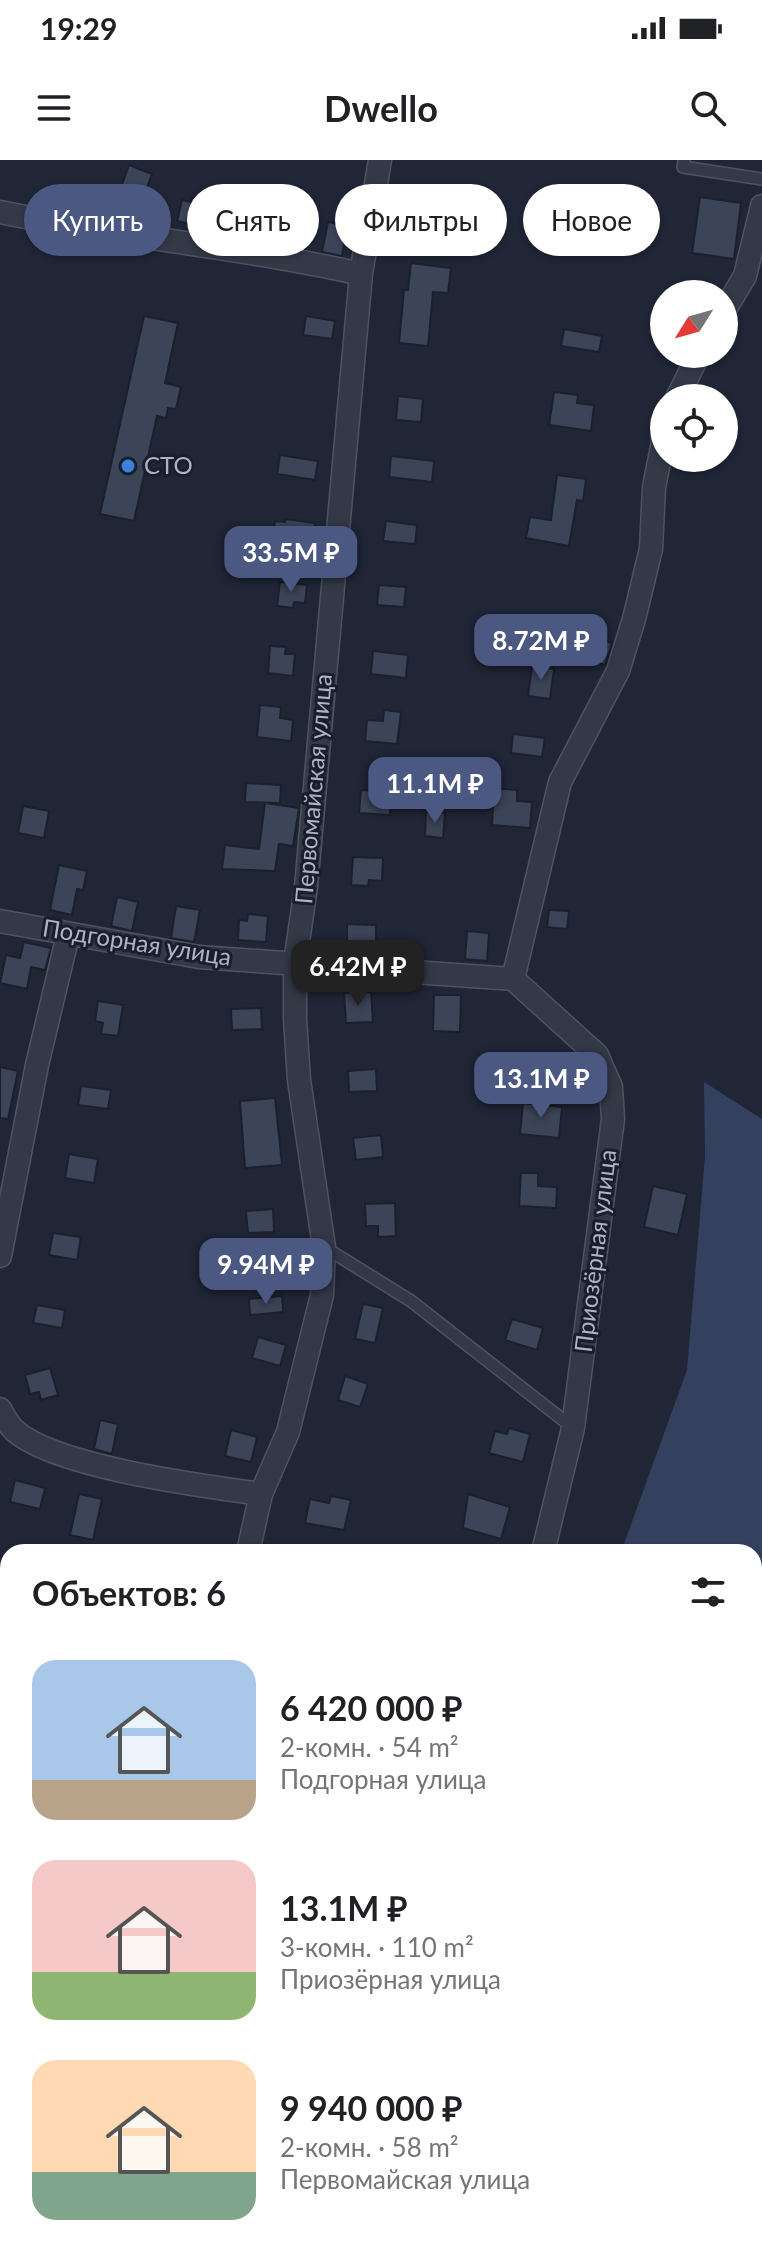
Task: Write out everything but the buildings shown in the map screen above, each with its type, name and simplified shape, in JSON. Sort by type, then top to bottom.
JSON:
[{"type":"street","name":"Первомайская улица","points":[[250,1544],[261,1494],[288,1432],[322,1295],[324,1247],[299,1080],[295,963],[306,887],[361,274],[380,160]]},
{"type":"street","points":[[738,288],[745,276],[762,206]]},
{"type":"street","points":[[0,212],[83,229],[268,253],[361,274]]},
{"type":"street","points":[[513,979],[560,782],[618,671],[634,619],[651,549],[657,472]]},
{"type":"street","name":"Подгорная улица","points":[[0,921],[199,957],[513,979]]},
{"type":"street","points":[[0,1256],[37,1065],[68,935]]},
{"type":"street","name":"Приозёрная улица","points":[[513,979],[597,1055],[611,1087],[613,1119],[573,1428],[545,1544]]},
{"type":"street","points":[[0,1409],[13,1429],[40,1446],[68,1456],[156,1478],[261,1494]]},
{"type":"lane","points":[[684,160],[683,167],[762,179]]},
{"type":"lane","points":[[324,1247],[411,1301],[573,1428]]},
{"type":"water","points":[[704,1082],[762,1119],[762,1544],[624,1544],[687,1370],[705,1156]]},
{"type":"place","name":"СТО","points":[[128,466]]}]
